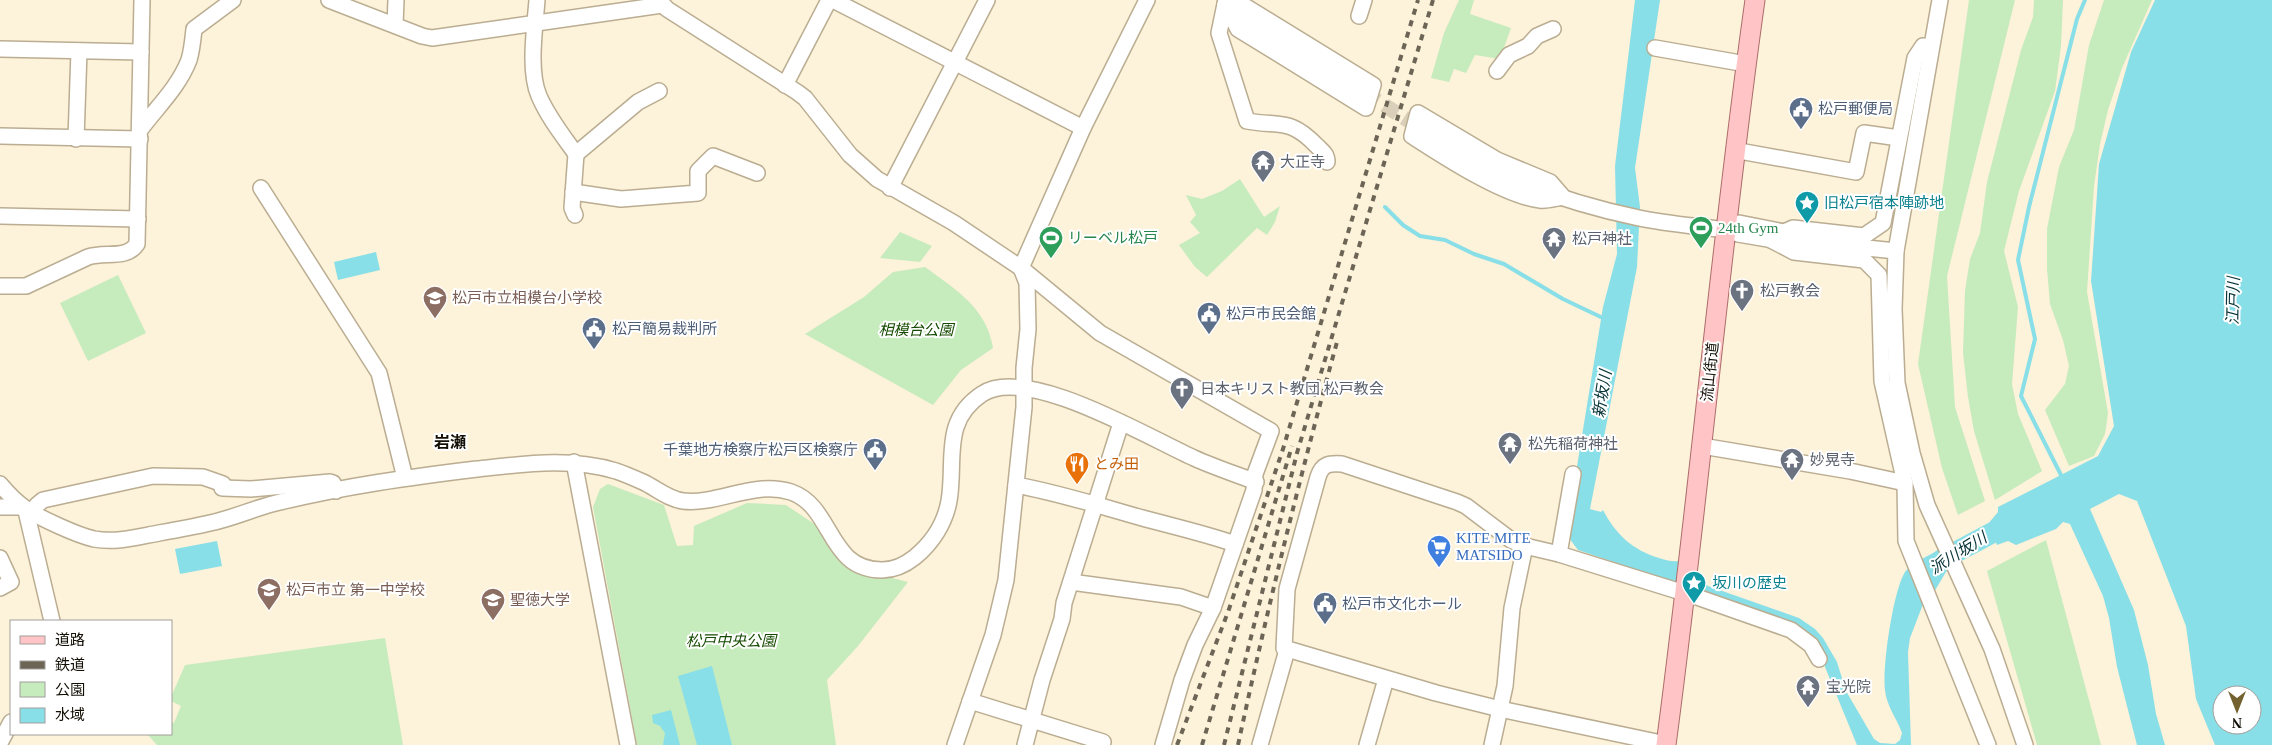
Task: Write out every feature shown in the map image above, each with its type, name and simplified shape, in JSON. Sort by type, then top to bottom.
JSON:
[{"type":"main road","name":"流山街道","points":[[1666,744],[1686,592],[1734,150],[1755,0]]},
{"type":"street","points":[[0,286],[26,286],[98,254],[126,254],[137,244],[142,0]]},
{"type":"street","points":[[0,136],[76,139],[140,135],[167,99],[189,60],[194,29],[215,6],[233,0]]},
{"type":"street","points":[[329,0],[422,36],[432,38],[665,4],[805,98],[861,166],[890,188],[954,223],[1021,268],[1100,333],[1271,431],[1255,474],[1256,482],[1213,608],[1188,662],[1163,745]]},
{"type":"street","points":[[395,25],[396,0]]},
{"type":"street","points":[[537,0],[534,77],[538,95],[576,154],[572,208],[575,215]]},
{"type":"street","points":[[785,84],[829,0]]},
{"type":"street","points":[[833,0],[1083,128]]},
{"type":"street","points":[[890,188],[987,0]]},
{"type":"street","points":[[956,745],[1001,608],[1006,580],[1016,485],[1028,329],[1027,283],[1021,268],[1083,128],[1147,0]]},
{"type":"street","points":[[1359,16],[1364,0]]},
{"type":"street","points":[[1940,0],[1896,251],[1894,309],[1897,383],[1912,453],[1927,504],[1992,648],[2025,745]]},
{"type":"street","points":[[1224,1],[1243,6],[1373,85],[1366,108],[1238,29],[1224,1]]},
{"type":"street","points":[[1224,1],[1246,20],[1364,93]]},
{"type":"street","points":[[1224,1],[1219,34],[1247,121],[1294,127],[1303,132],[1326,154],[1327,162]]},
{"type":"street","points":[[1498,71],[1509,54],[1528,46],[1536,36],[1553,29]]},
{"type":"street","points":[[1778,236],[1793,228],[1864,236],[1883,222],[1915,58],[1923,46],[1931,47]]},
{"type":"street","points":[[1655,48],[1746,64]]},
{"type":"street","points":[[0,49],[141,52]]},
{"type":"street","points":[[76,139],[79,52]]},
{"type":"street","points":[[576,154],[638,102],[659,92]]},
{"type":"street","points":[[1418,113],[1497,160],[1550,182],[1563,197],[1541,200],[1525,196],[1462,167],[1412,136],[1418,113]]},
{"type":"street","points":[[1422,129],[1471,159],[1500,173],[1563,197],[1615,212],[1640,218],[1726,230],[1739,223],[1778,236],[1810,237],[1816,243],[1896,251]]},
{"type":"street","points":[[1734,150],[1856,172],[1864,133],[1899,138]]},
{"type":"street","points":[[573,192],[621,199],[698,193],[698,171],[713,156],[757,173]]},
{"type":"street","points":[[261,188],[379,373],[405,478]]},
{"type":"street","points":[[0,216],[138,219]]},
{"type":"street","points":[[1778,236],[1794,252],[1864,260],[1879,275],[1880,346],[1884,392],[1905,484],[1906,541],[1988,745]]},
{"type":"street","points":[[0,507],[26,510],[90,538],[125,540],[212,523],[280,502],[405,478],[532,463],[574,462],[617,472],[642,482],[676,500],[701,502],[745,490],[776,489],[788,491],[801,496],[827,526],[841,552],[851,561],[871,570],[886,570],[900,567],[926,547],[941,525],[949,503],[952,444],[962,412],[969,404],[991,389],[1011,386],[1055,395],[1096,410],[1194,458],[1256,482]]},
{"type":"street","points":[[1025,745],[1042,680],[1062,619],[1064,603],[1121,423]]},
{"type":"street","points":[[1702,446],[1850,471],[1905,484]]},
{"type":"street","points":[[574,462],[628,745]]},
{"type":"street","points":[[1666,744],[1500,709],[1386,679],[1284,648],[1287,589],[1320,472],[1329,463],[1342,464],[1371,472],[1457,502],[1466,506],[1511,540],[1525,546],[1559,554],[1686,592],[1791,630],[1811,645],[1819,659]]},
{"type":"street","points":[[1559,554],[1573,474]]},
{"type":"street","points":[[26,510],[43,500],[143,477],[203,477],[223,486],[250,489],[330,482],[333,483],[336,491]]},
{"type":"street","points":[[0,484],[26,510],[52,620]]},
{"type":"street","points":[[1016,485],[1095,504],[1171,526],[1201,532],[1235,544]]},
{"type":"street","points":[[1492,745],[1510,648],[1512,608],[1525,546]]},
{"type":"street","points":[[0,558],[11,582],[0,588]]},
{"type":"street","points":[[1071,582],[1181,597],[1213,608]]},
{"type":"street","points":[[1260,745],[1287,650]]},
{"type":"street","points":[[1367,745],[1386,679]]},
{"type":"street","points":[[970,701],[1107,744]]},
{"type":"street","points":[[0,743],[10,724]]},
{"type":"green space","points":[[1459,0],[1474,0],[1470,14],[1511,28],[1500,59],[1475,55],[1466,73],[1454,69],[1449,82],[1431,78],[1444,33]]},
{"type":"green space","points":[[1969,0],[2015,0],[1947,276],[1955,407],[1985,501],[1958,515],[1942,468],[1918,364]]},
{"type":"green space","points":[[2034,0],[2063,0],[2061,46],[2055,91],[2019,191],[2004,251],[2018,307],[2012,384],[2018,414],[2042,471],[1995,500],[1974,431],[1968,397],[1963,353],[1965,291],[1970,259],[1980,233],[1987,182],[2021,50],[2033,17]]},
{"type":"green space","points":[[2104,0],[2152,0],[2122,68],[2108,110],[2100,144],[2094,186],[2087,292],[2108,413],[2105,434],[2094,456],[2069,466],[2045,410],[2065,384],[2069,366],[2063,340],[2050,304],[2047,269],[2047,229],[2059,167],[2074,130],[2089,45]]},
{"type":"green space","points":[[1240,179],[1264,217],[1280,206],[1275,222],[1267,235],[1257,228],[1207,277],[1195,267],[1179,245],[1200,233],[1190,222],[1196,215],[1186,195],[1202,199],[1222,191]]},
{"type":"green space","points":[[900,232],[932,246],[920,262],[880,258]]},
{"type":"green space","name":"相模台公園","points":[[925,267],[958,292],[977,311],[990,334],[993,348],[961,370],[933,405],[805,334],[864,297],[893,272]]},
{"type":"green space","points":[[118,275],[146,333],[88,361],[60,303]]},
{"type":"green space","name":"松戸中央公園","points":[[608,484],[664,505],[677,546],[693,545],[694,526],[747,503],[786,505],[822,529],[854,568],[908,582],[858,646],[827,680],[836,745],[637,745],[593,507],[600,489]]},
{"type":"green space","points":[[2046,540],[2101,745],[2037,745],[1987,571]]},
{"type":"green space","points":[[385,638],[403,745],[157,745],[148,735],[172,735],[172,722],[174,723],[181,706],[172,702],[172,695],[185,665]]},
{"type":"water","name":"新坂川","points":[[1635,0],[1660,0],[1635,168],[1640,207],[1637,267],[1590,509],[1601,512],[1603,510],[1620,534],[1641,551],[1671,561],[1679,561],[1708,586],[1799,618],[1815,629],[1823,638],[1837,662],[1846,691],[1874,739],[1880,743],[1895,744],[1900,740],[1902,733],[1887,701],[1885,690],[1885,665],[1889,630],[1896,595],[1908,568],[1940,549],[1949,567],[1934,592],[1925,599],[1910,638],[1908,652],[1911,745],[1857,745],[1818,650],[1682,585],[1578,550],[1566,534],[1603,307],[1617,254],[1615,166]]},
{"type":"water","name":"江戸川","points":[[2155,0],[2272,0],[2272,745],[2215,745],[2196,699],[2186,626],[2137,501],[2119,494],[2090,509],[2134,610],[2148,665],[2156,714],[2165,745],[2137,745],[2117,667],[2109,618],[2103,596],[2070,524],[2063,522],[2056,529],[2016,545],[2008,541],[1997,545],[1988,524],[1998,512],[1998,507],[2098,456],[2114,426],[2091,281],[2099,164],[2131,52]]},
{"type":"water","points":[[376,252],[380,270],[338,280],[334,262]]},
{"type":"water","points":[[217,541],[222,566],[180,574],[175,549]]},
{"type":"water","points":[[712,666],[732,745],[697,745],[678,676]]},
{"type":"water","points":[[671,710],[680,745],[663,745],[665,733],[660,726],[653,723],[652,715]]},
{"type":"waterway","points":[[2063,479],[2021,396],[2035,339],[2018,260],[2029,207],[2077,19],[2085,0]]},
{"type":"waterway","points":[[1385,207],[1403,225],[1420,236],[1445,240],[1474,254],[1504,264],[1563,299],[1605,319]]},
{"type":"waterway","name":"派川坂川","points":[[1933,567],[1943,559],[2018,519]]},
{"type":"tunnel","points":[[1365,93],[1422,129]]},
{"type":"railway","points":[[1177,745],[1228,612],[1283,449],[1418,0]]},
{"type":"railway","points":[[1224,745],[1297,453],[1433,0]]},
{"type":"railway","points":[[1238,745],[1260,644],[1337,342]]},
{"type":"railway","points":[[1202,745],[1292,446]]},
{"type":"place","name":"松戸郵便局","points":[[1801,130]]},
{"type":"place","name":"大正寺","points":[[1263,183]]},
{"type":"place","name":"旧松戸宿本陣跡地","points":[[1807,224]]},
{"type":"place","name":"24th Gym","points":[[1701,249]]},
{"type":"place","name":"リーベル松戸","points":[[1051,259]]},
{"type":"place","name":"松戸神社","points":[[1554,260]]},
{"type":"place","name":"松戸教会","points":[[1742,312]]},
{"type":"place","name":"松戸市立相模台小学校","points":[[435,319]]},
{"type":"place","name":"松戸市民会館","points":[[1209,335]]},
{"type":"place","name":"松戸簡易裁判所","points":[[594,350]]},
{"type":"place","name":"日本キリスト教団 松戸教会","points":[[1182,410]]},
{"type":"place","name":"松先稲荷神社","points":[[1510,465]]},
{"type":"place","name":"千葉地方検察庁松戸区検察庁","points":[[875,471]]},
{"type":"place","name":"妙晃寺","points":[[1792,481]]},
{"type":"place","name":"とみ田","points":[[1077,485]]},
{"type":"place","name":"KITE MITE MATSIDO","points":[[1439,568]]},
{"type":"place","name":"坂川の歴史","points":[[1694,604]]},
{"type":"place","name":"松戸市立 第一中学校","points":[[269,611]]},
{"type":"place","name":"聖徳大学","points":[[493,621]]},
{"type":"place","name":"松戸市文化ホール","points":[[1325,625]]},
{"type":"place","name":"宝光院","points":[[1808,708]]},
{"type":"district","name":"岩瀬","points":[[450,442]]}]
